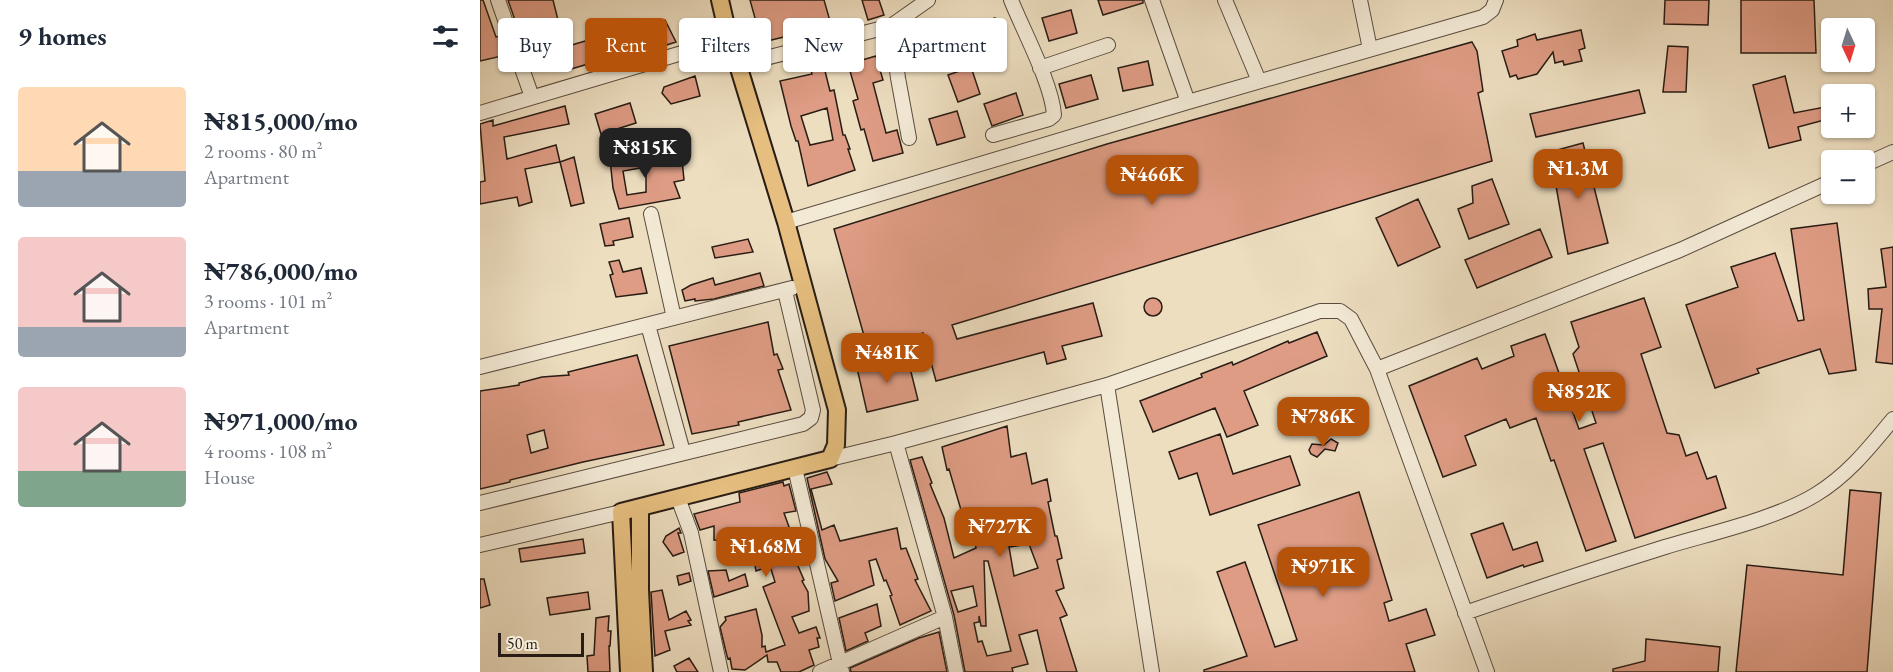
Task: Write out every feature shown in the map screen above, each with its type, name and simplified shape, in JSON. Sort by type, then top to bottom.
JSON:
[{"type":"main road","points":[[720,0],[724,18]]},
{"type":"main road","points":[[629,672],[621,512],[830,459],[837,445],[837,410],[786,222],[740,72]]},
{"type":"main road","points":[[640,508],[640,590],[644,672]]},
{"type":"street","points":[[498,0],[532,97]]},
{"type":"street","points":[[902,18],[928,0]]},
{"type":"street","points":[[993,135],[1049,119],[1054,115],[1040,68],[1011,0]]},
{"type":"street","points":[[1152,0],[1188,102]]},
{"type":"street","points":[[1225,0],[1259,81]]},
{"type":"street","points":[[1360,0],[1370,49]]},
{"type":"street","points":[[786,222],[1483,16],[1492,10],[1496,0]]},
{"type":"street","points":[[771,57],[876,30]]},
{"type":"street","points":[[1040,68],[1107,45]]},
{"type":"street","points":[[480,112],[679,54]]},
{"type":"street","points":[[897,72],[909,138]]},
{"type":"street","points":[[1875,160],[1893,152]]},
{"type":"street","points":[[1377,369],[1680,250],[1821,186]]},
{"type":"street","points":[[651,214],[674,318]]},
{"type":"street","points":[[480,367],[802,285]]},
{"type":"street","points":[[480,503],[804,424],[811,418],[813,410],[784,291]]},
{"type":"street","points":[[830,459],[1107,385],[1320,311],[1340,311],[1351,319],[1377,369],[1487,672]]},
{"type":"street","points":[[648,325],[682,452]]},
{"type":"street","points":[[1107,385],[1152,672]]},
{"type":"street","points":[[1465,613],[1580,574],[1749,522],[1796,504],[1815,495],[1856,463],[1893,419]]},
{"type":"street","points":[[896,443],[945,617],[956,672]]},
{"type":"street","points":[[795,468],[842,667]]},
{"type":"street","points":[[678,498],[691,533],[721,672]]},
{"type":"street","points":[[480,545],[621,512]]},
{"type":"street","points":[[820,672],[842,667],[945,617]]},
{"type":"building","points":[[480,0],[483,0],[496,37],[498,37],[498,57],[480,61]]},
{"type":"building","points":[[508,0],[553,0],[558,18],[514,18]]},
{"type":"building","points":[[750,0],[824,0],[829,18],[783,18],[783,37],[771,40],[771,18],[755,18]]},
{"type":"building","points":[[862,0],[879,0],[884,15],[868,20]]},
{"type":"building","points":[[1098,0],[1143,0],[1143,3],[1103,15]]},
{"type":"building","points":[[1665,0],[1709,0],[1708,25],[1664,24]]},
{"type":"building","points":[[1741,0],[1814,0],[1816,53],[1741,53]]},
{"type":"building","points":[[1071,10],[1077,33],[1049,41],[1042,18]]},
{"type":"building","points":[[667,24],[676,42],[667,45]]},
{"type":"building","points":[[1581,30],[1585,48],[1579,50],[1582,61],[1564,65],[1563,61],[1555,63],[1553,52],[1537,74],[1518,79],[1516,75],[1510,77],[1502,51],[1518,46],[1517,40],[1535,34],[1537,40]]},
{"type":"building","points":[[585,41],[585,65],[573,68],[573,45]]},
{"type":"building","points":[[1472,42],[1477,51],[1483,91],[1478,93],[1492,161],[952,325],[957,339],[1093,303],[1102,336],[1062,346],[1066,359],[1047,364],[1044,352],[936,381],[923,333],[868,350],[834,229],[1107,144]]},
{"type":"building","points":[[1668,46],[1688,47],[1686,92],[1663,92]]},
{"type":"building","points":[[876,56],[876,72],[881,72],[883,80],[873,83],[886,133],[897,130],[903,153],[873,161],[853,101],[858,99],[850,72],[864,72],[864,59]]},
{"type":"building","points":[[1148,61],[1153,85],[1123,91],[1118,68]]},
{"type":"building","points":[[812,72],[825,72],[830,91],[834,90],[843,135],[850,149],[848,149],[855,170],[808,186],[798,141],[796,141],[791,126],[780,81],[812,74]],"holes":[[[827,108],[833,140],[810,145],[801,116]]]},
{"type":"building","points":[[957,72],[973,72],[980,94],[958,102],[948,75]]},
{"type":"building","points":[[1091,75],[1098,99],[1066,108],[1059,84]]},
{"type":"building","points":[[695,76],[700,96],[671,104],[662,93],[664,87]]},
{"type":"building","points":[[1785,76],[1794,113],[1821,108],[1821,121],[1798,127],[1801,140],[1769,148],[1753,85]]},
{"type":"building","points":[[1639,90],[1645,113],[1536,137],[1530,114]]},
{"type":"building","points":[[1016,93],[1023,115],[992,126],[984,104]]},
{"type":"building","points":[[630,103],[636,123],[601,134],[595,114]]},
{"type":"building","points":[[565,106],[569,124],[504,137],[507,159],[556,145],[560,162],[525,169],[532,202],[519,206],[517,197],[480,204],[480,182],[485,181],[480,124],[493,120],[493,126]]},
{"type":"building","points":[[957,111],[965,137],[937,145],[929,119]]},
{"type":"building","points":[[1583,143],[1608,243],[1568,254],[1550,152]]},
{"type":"building","points":[[666,148],[668,166],[682,160],[684,180],[674,182],[680,198],[619,209],[613,188],[610,159]],"holes":[[[646,167],[646,192],[627,195],[623,171]]]},
{"type":"building","points":[[574,157],[584,203],[571,206],[560,162]]},
{"type":"building","points":[[1492,179],[1509,224],[1469,239],[1458,209],[1473,203],[1472,186]]},
{"type":"building","points":[[1418,199],[1440,247],[1398,266],[1376,218]]},
{"type":"building","points":[[629,218],[633,237],[613,241],[614,245],[605,246],[600,224]]},
{"type":"building","points":[[1837,223],[1856,370],[1829,374],[1820,349],[1757,369],[1759,373],[1715,388],[1686,305],[1738,287],[1731,267],[1775,253],[1798,321],[1804,320],[1791,229]]},
{"type":"building","points":[[1540,229],[1552,257],[1477,288],[1465,260]]},
{"type":"building","points":[[748,239],[753,252],[715,258],[712,247]]},
{"type":"building","points":[[1893,247],[1893,364],[1876,362],[1882,309],[1869,309],[1868,289],[1886,287],[1881,249]]},
{"type":"building","points":[[619,260],[623,272],[641,268],[647,293],[616,297],[609,262]]},
{"type":"building","points":[[760,273],[764,286],[714,299],[685,301],[682,290],[691,285],[713,278],[715,285]]},
{"type":"building","points":[[1149,298],[1157,298],[1162,303],[1160,314],[1149,316],[1144,311],[1144,303]]},
{"type":"building","points":[[1644,298],[1661,347],[1641,354],[1667,433],[1679,435],[1686,456],[1697,452],[1707,479],[1716,476],[1726,508],[1635,538],[1603,443],[1584,449],[1616,541],[1586,551],[1554,460],[1551,461],[1536,418],[1510,428],[1506,419],[1465,436],[1476,465],[1443,477],[1409,386],[1477,358],[1482,369],[1514,356],[1511,346],[1545,334],[1579,429],[1596,423],[1573,354],[1579,347],[1571,322]]},
{"type":"building","points":[[768,322],[774,355],[777,354],[783,369],[778,370],[791,410],[738,422],[739,425],[692,434],[669,346]]},
{"type":"building","points":[[1317,332],[1327,356],[1244,391],[1258,425],[1227,437],[1215,408],[1153,432],[1140,401],[1202,377],[1201,374],[1232,362],[1233,365],[1288,341],[1289,343]]},
{"type":"building","points":[[637,355],[664,445],[583,462],[480,489],[480,391],[519,385],[519,383],[542,377],[569,375],[568,372]],"holes":[[[544,430],[548,448],[531,453],[527,435]]]},
{"type":"building","points":[[907,356],[918,400],[867,412],[857,368]]},
{"type":"building","points":[[1007,426],[1011,457],[1026,453],[1032,484],[1047,479],[1051,501],[1048,502],[1062,558],[1057,560],[1064,588],[1056,591],[1067,615],[1060,618],[1077,672],[1047,672],[1037,630],[1019,635],[1028,664],[1012,668],[1013,672],[965,672],[954,615],[910,460],[922,457],[944,518],[954,558],[976,548],[975,543],[1025,532],[1020,514],[971,531],[965,509],[961,510],[949,469],[947,470],[942,447]],"holes":[[[1029,544],[1038,568],[1014,576],[1009,547]],[[984,561],[988,561],[1011,651],[987,656],[982,641],[978,642],[974,623],[979,622],[979,616],[981,626],[986,626]],[[973,586],[977,606],[958,612],[951,591]]]},
{"type":"building","points":[[1220,434],[1233,474],[1290,456],[1300,485],[1210,515],[1197,473],[1179,479],[1169,452]]},
{"type":"building","points":[[1331,439],[1338,443],[1335,451],[1325,449],[1317,457],[1311,454],[1309,450],[1312,444],[1324,445]]},
{"type":"building","points":[[827,472],[832,484],[811,489],[822,530],[834,525],[840,541],[897,528],[901,549],[906,548],[918,579],[915,580],[931,611],[900,625],[890,596],[892,595],[876,559],[869,561],[874,585],[835,601],[831,583],[838,581],[825,559],[807,478]]},
{"type":"building","points":[[783,482],[784,486],[789,484],[796,511],[784,513],[793,538],[797,558],[795,559],[808,592],[809,611],[792,617],[799,633],[816,627],[820,638],[817,638],[819,647],[809,650],[814,665],[799,672],[781,672],[777,662],[768,662],[767,655],[745,670],[732,669],[720,627],[726,620],[725,617],[756,609],[762,635],[762,647],[765,646],[766,652],[785,645],[763,587],[775,582],[770,566],[756,571],[750,538],[730,541],[714,540],[714,526],[700,530],[694,514],[740,502],[739,493]]},
{"type":"building","points":[[1850,490],[1881,493],[1867,672],[1736,672],[1747,565],[1843,575]]},
{"type":"building","points":[[1359,492],[1392,600],[1384,603],[1389,621],[1426,609],[1435,635],[1406,644],[1415,672],[1204,672],[1204,670],[1247,656],[1217,572],[1245,562],[1275,647],[1297,640],[1258,525]]},
{"type":"building","points":[[1503,523],[1513,550],[1537,542],[1543,561],[1524,567],[1523,565],[1487,578],[1471,534]]},
{"type":"building","points":[[679,528],[681,533],[678,533],[684,552],[673,556],[663,542],[666,536]]},
{"type":"building","points":[[583,539],[585,553],[521,562],[519,549]]},
{"type":"building","points":[[726,570],[729,581],[745,574],[748,586],[714,597],[708,571]]},
{"type":"building","points":[[689,573],[691,581],[679,585],[677,576]]},
{"type":"building","points":[[480,579],[484,579],[490,605],[480,608]]},
{"type":"building","points":[[662,590],[669,620],[686,611],[691,625],[665,631],[670,650],[655,656],[651,592]]},
{"type":"building","points":[[588,592],[590,609],[550,615],[547,598]]},
{"type":"building","points":[[877,604],[881,626],[865,633],[868,641],[846,651],[839,618]]},
{"type":"building","points":[[609,616],[610,672],[588,672],[587,656],[594,655],[596,618]]},
{"type":"building","points":[[939,632],[947,672],[851,672],[850,668],[919,638]]},
{"type":"building","points":[[1646,639],[1720,647],[1718,672],[1613,672],[1613,669],[1645,661]]},
{"type":"building","points":[[689,658],[698,672],[677,672],[674,666]]}]
